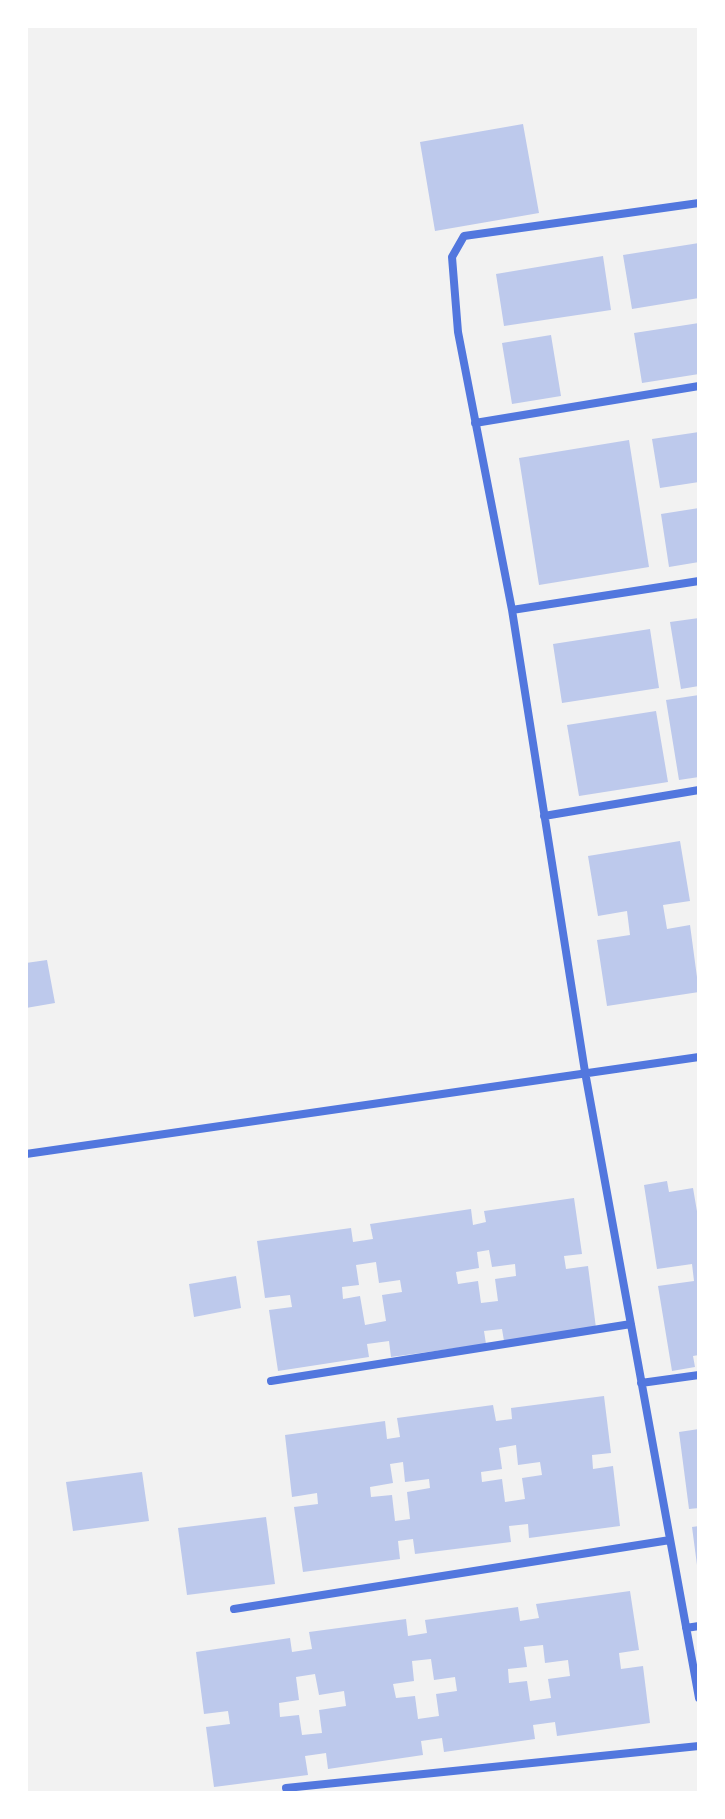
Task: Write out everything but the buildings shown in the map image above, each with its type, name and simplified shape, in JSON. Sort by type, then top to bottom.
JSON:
[{"type":"street","points":[[699,203],[464,236],[452,257],[458,332],[512,610],[585,1072],[699,1698]]},
{"type":"street","points":[[475,423],[699,386]]},
{"type":"street","points":[[512,610],[699,581]]},
{"type":"street","points":[[544,816],[699,790]]},
{"type":"street","points":[[26,1154],[699,1057]]},
{"type":"street","points":[[271,1381],[631,1324]]},
{"type":"street","points":[[641,1383],[699,1375]]},
{"type":"street","points":[[234,1609],[670,1540]]},
{"type":"street","points":[[686,1628],[699,1626]]},
{"type":"street","points":[[286,1788],[699,1746]]}]
